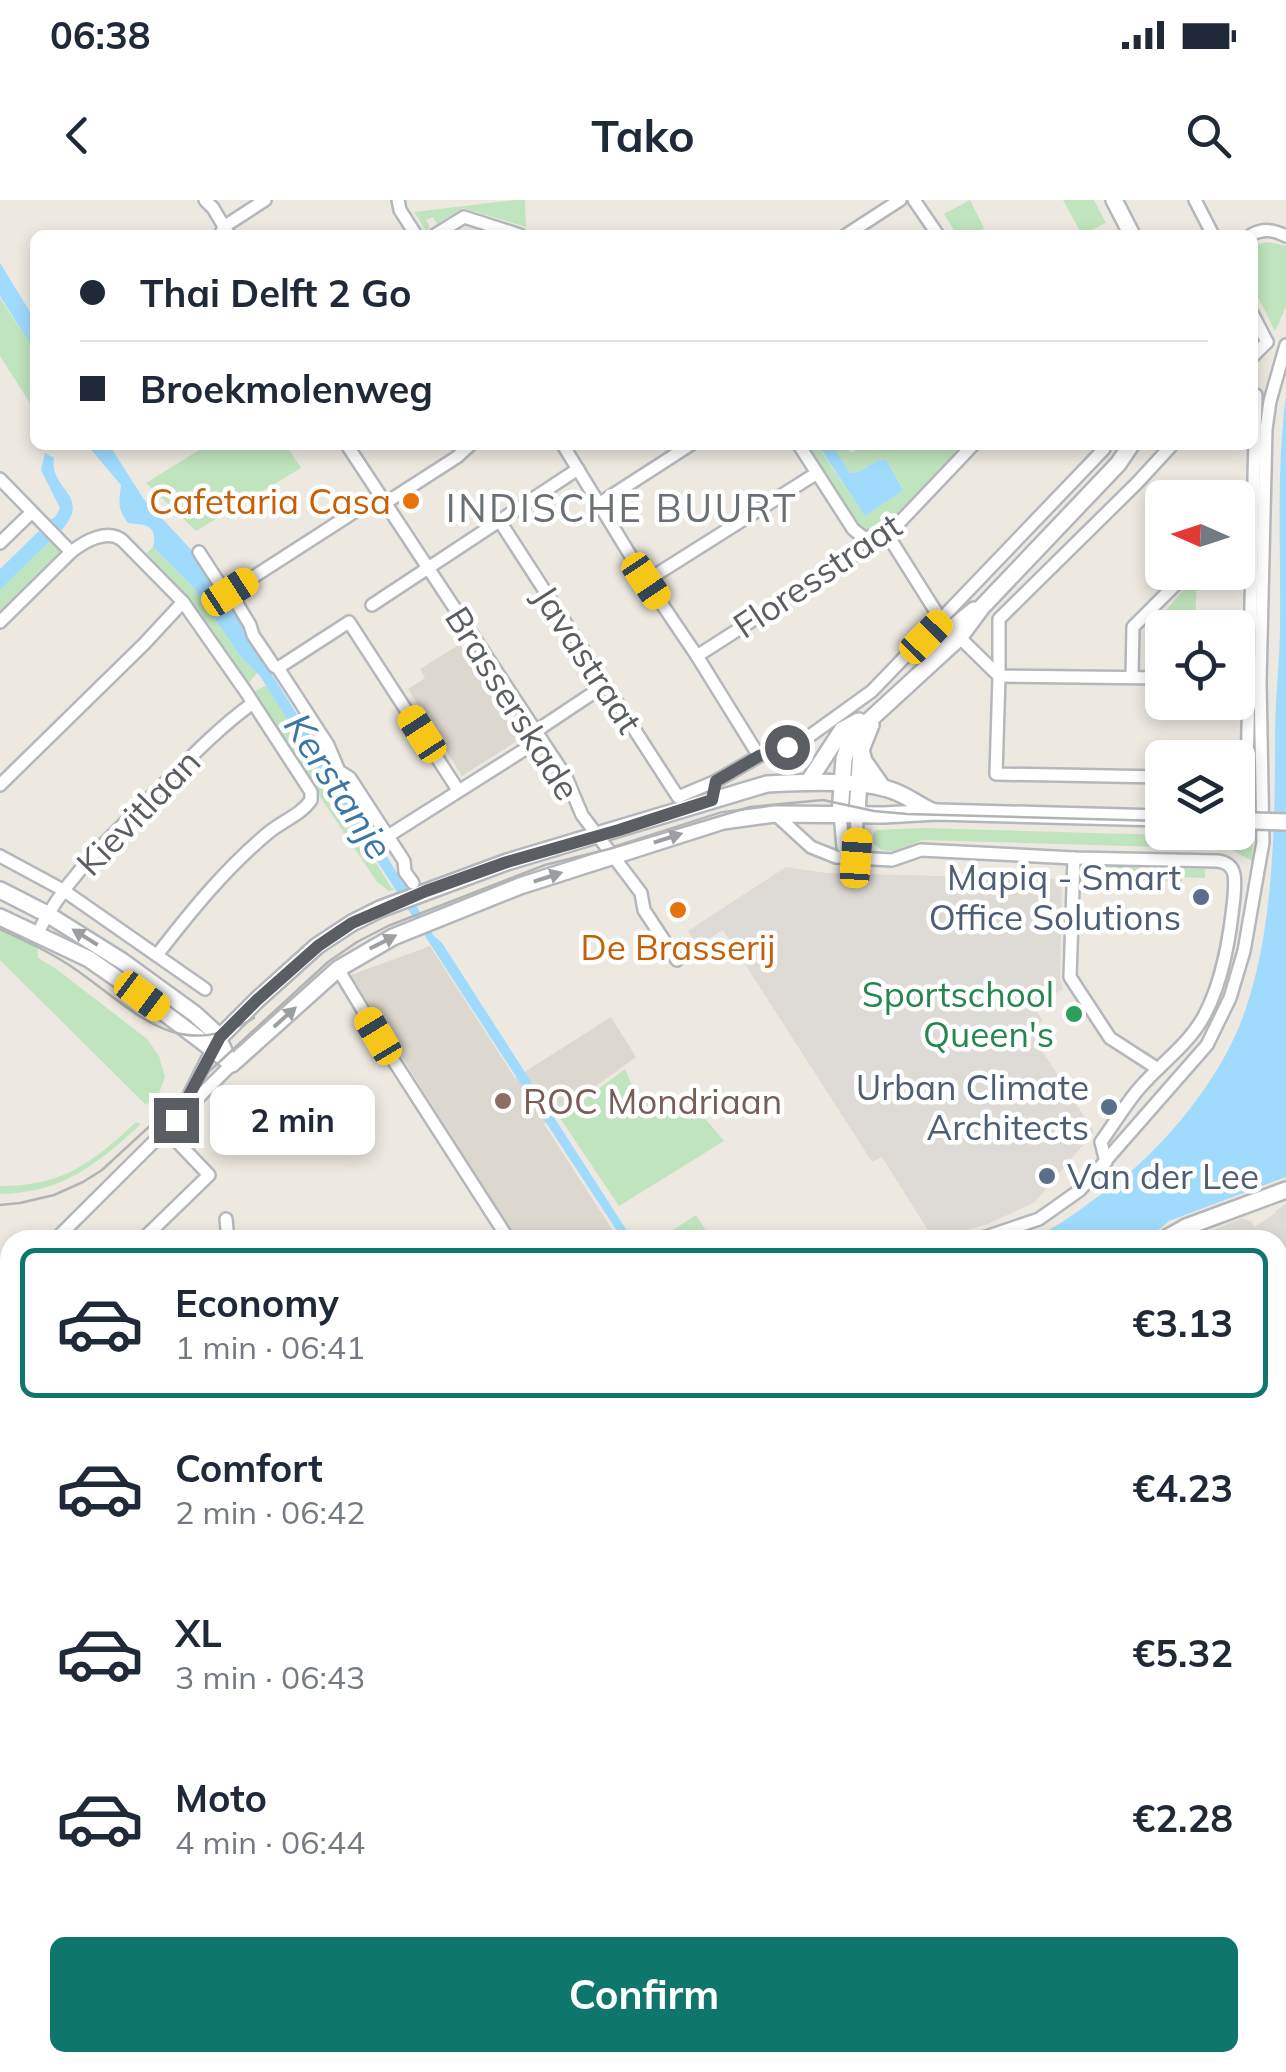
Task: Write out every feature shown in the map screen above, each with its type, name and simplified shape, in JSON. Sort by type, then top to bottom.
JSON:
[{"type":"main road","points":[[1114,200],[1129,230]]},
{"type":"main road","points":[[857,813],[849,785],[846,748],[850,737],[919,673],[950,629],[982,607],[1128,450]]},
{"type":"main road","points":[[1118,464],[1140,450]]},
{"type":"main road","points":[[840,813],[865,736],[876,716]]},
{"type":"main road","points":[[809,781],[842,730],[876,716]]},
{"type":"main road","points":[[860,750],[884,788]]},
{"type":"main road","points":[[216,1043],[318,946],[352,923],[409,894],[507,862],[767,784],[809,781],[884,788],[936,812]]},
{"type":"main road","points":[[0,890],[122,961],[195,1014],[232,1064],[338,969],[380,943],[520,886],[723,821],[776,814],[936,812],[1145,818]]},
{"type":"main road","points":[[1255,820],[1286,822]]},
{"type":"main road","points":[[0,917],[89,959],[216,1043]]},
{"type":"main road","points":[[1181,1230],[1286,1190]]},
{"type":"street","points":[[205,200],[224,230]]},
{"type":"street","points":[[228,230],[265,200]]},
{"type":"street","points":[[398,200],[413,230]]},
{"type":"street","points":[[854,230],[900,200]]},
{"type":"street","points":[[914,200],[935,230]]},
{"type":"street","points":[[1195,200],[1210,230]]},
{"type":"street","points":[[443,230],[464,217],[504,230]]},
{"type":"street","points":[[1258,233],[1275,230],[1286,236]]},
{"type":"street","points":[[1255,506],[1270,401],[1285,347],[1267,342],[1258,325]]},
{"type":"street","points":[[1258,351],[1267,342]]},
{"type":"street","points":[[1258,396],[1270,401]]},
{"type":"street","name":"Brasserskade","points":[[350,450],[539,735],[566,778],[582,815],[641,893],[644,910],[678,960]]},
{"type":"street","points":[[453,450],[457,457]]},
{"type":"street","points":[[230,592],[465,450]]},
{"type":"street","points":[[567,450],[759,756]]},
{"type":"street","points":[[600,503],[682,450]]},
{"type":"street","points":[[802,450],[853,529],[864,538]]},
{"type":"street","name":"Floresstraat","points":[[697,656],[851,557],[864,538],[886,534],[969,450]]},
{"type":"street","points":[[712,800],[716,781],[759,756],[787,747],[841,715],[950,629],[1099,450]]},
{"type":"street","points":[[1105,450],[1118,464]]},
{"type":"street","points":[[1145,777],[996,774],[999,619],[1168,450]]},
{"type":"street","points":[[1252,450],[1252,480]]},
{"type":"street","points":[[372,605],[578,468]]},
{"type":"street","points":[[646,581],[817,473]]},
{"type":"street","points":[[0,479],[71,552]]},
{"type":"street","points":[[0,544],[32,512]]},
{"type":"street","name":"Javastraat","points":[[499,520],[678,798],[716,781]]},
{"type":"street","points":[[0,622],[71,552],[108,534],[116,535],[182,602],[310,792],[311,800],[306,806],[269,832],[200,899],[158,954]]},
{"type":"street","points":[[886,534],[950,629],[999,676],[1145,677]]},
{"type":"street","points":[[200,552],[328,745],[339,770],[350,778],[404,862],[409,894]]},
{"type":"street","points":[[1132,677],[1133,628],[1170,590]]},
{"type":"street","points":[[0,785],[182,602]]},
{"type":"street","points":[[278,668],[349,622],[458,790]]},
{"type":"street","points":[[388,836],[539,735],[605,685]]},
{"type":"street","name":"Kievitlaan","points":[[37,934],[63,890],[89,857],[216,732],[252,703]]},
{"type":"street","points":[[1007,1230],[1040,1219],[1080,1190],[1207,1045],[1230,998],[1244,951],[1263,842],[1252,720]]},
{"type":"street","points":[[840,813],[843,847],[856,858]]},
{"type":"street","points":[[856,858],[857,813]]},
{"type":"street","points":[[776,814],[811,847],[836,857],[892,860],[921,850],[1227,862],[1232,866],[1236,878],[1232,918],[1217,982],[1204,1016],[1182,1047],[1138,1090],[1102,1142],[1106,1162]]},
{"type":"street","points":[[0,856],[63,890],[205,989]]},
{"type":"street","points":[[1074,858],[1070,977],[1110,1038],[1158,1069]]},
{"type":"street","points":[[338,969],[501,1230]]},
{"type":"street","points":[[176,1120],[216,1043]]},
{"type":"street","points":[[65,1230],[232,1064]]},
{"type":"street","points":[[152,1230],[209,1175],[167,1131]]},
{"type":"street","points":[[226,1219],[227,1230]]},
{"type":"shaded area","points":[[460,644],[520,739],[462,776],[408,689],[425,678],[420,669]]},
{"type":"shaded area","points":[[786,867],[827,873],[1062,879],[1063,989],[1035,1007],[1043,1021],[1029,1030],[1094,1132],[1035,1202],[968,1230],[928,1230],[882,1157],[872,1162],[723,930],[697,946],[688,931]]},
{"type":"shaded area","name":"ROC Mondriaan","points":[[430,946],[515,1078],[611,1017],[636,1057],[544,1124],[613,1230],[510,1230],[351,975]]},
{"type":"shaded area","points":[[1286,1204],[1286,1230],[1214,1230],[1242,1218],[1254,1227]]},
{"type":"green space","points":[[525,200],[526,227],[463,208],[437,224],[433,217],[426,220],[430,228],[425,230],[414,212]]},
{"type":"green space","points":[[970,200],[984,228],[954,230],[944,214]]},
{"type":"green space","points":[[1063,200],[1094,200],[1106,223],[1092,230],[1079,230]]},
{"type":"green space","points":[[1258,244],[1286,246],[1286,307],[1275,331],[1258,297]]},
{"type":"green space","points":[[0,298],[30,344],[30,403],[0,356]]},
{"type":"green space","points":[[199,450],[289,450],[301,468],[196,531],[146,483]]},
{"type":"green space","points":[[805,450],[820,450],[865,516],[903,488],[886,460],[850,473],[835,450],[957,450],[904,509],[869,536],[861,534]]},
{"type":"green space","points":[[50,541],[61,553],[0,614],[0,590]]},
{"type":"green space","points":[[153,547],[193,587],[240,656],[257,673],[247,685],[188,599],[145,555]]},
{"type":"green space","points":[[1183,590],[1196,590],[1196,610],[1166,610]]},
{"type":"green space","points":[[266,685],[395,889],[389,891],[377,882],[251,694]]},
{"type":"green space","points":[[876,830],[1145,834],[1145,846],[922,840],[890,851],[873,843]]},
{"type":"green space","points":[[1233,850],[1252,850],[1252,861]]},
{"type":"green space","points":[[1085,866],[1205,869],[1205,878],[1084,882]]},
{"type":"green space","points":[[0,923],[37,942],[38,958],[147,1039],[159,1056],[165,1077],[159,1093],[146,1105],[0,960]]},
{"type":"green space","points":[[625,1069],[638,1099],[667,1097],[701,1114],[724,1141],[619,1206],[560,1118]]},
{"type":"green space","points":[[136,1122],[141,1124],[78,1174],[42,1188],[0,1194],[0,1186],[42,1182],[75,1169]]},
{"type":"green space","points":[[696,1215],[706,1230],[673,1230]]},
{"type":"water","points":[[0,263],[30,312],[30,344],[0,296]]},
{"type":"water","points":[[1286,396],[1286,1177],[1169,1221],[1159,1230],[1047,1230],[1129,1173],[1165,1138],[1198,1098],[1225,1056],[1248,1003],[1265,928],[1273,850]]},
{"type":"water","name":"Kerstanje","points":[[91,450],[113,450],[143,498],[198,557],[433,935],[442,943],[627,1230],[616,1230],[260,676],[240,656],[193,587],[153,547],[152,530],[128,523],[120,505],[121,485]]},
{"type":"water","points":[[821,450],[835,450],[850,473],[886,460],[903,489],[865,516]]},
{"type":"water","points":[[45,453],[54,458],[57,478],[72,500],[70,519],[61,531],[50,520],[60,508],[41,470]]},
{"type":"water","points":[[39,531],[50,541],[0,590],[0,569]]},
{"type":"tram line","points":[[0,1205],[54,1195],[102,1170],[328,962],[357,942],[388,926],[545,865],[750,807],[823,800],[907,814],[1145,821]]},
{"type":"tram line","points":[[1255,823],[1286,824]]},
{"type":"tram line","points":[[0,929],[66,963],[138,1015],[180,1034],[202,1036],[227,1031],[254,1018]]},
{"type":"place","name":"Cafetaria Casa","points":[[411,501]]},
{"type":"place","name":"Mapiq - Smart Office Solutions","points":[[1201,897]]},
{"type":"place","name":"De Brasserij","points":[[678,910]]},
{"type":"place","name":"Sportschool Queen's","points":[[1074,1014]]},
{"type":"place","name":"ROC Mondriaan","points":[[503,1101]]},
{"type":"place","name":"Urban Climate Architects","points":[[1109,1107]]},
{"type":"place","name":"Van der Lee","points":[[1047,1176]]},
{"type":"district","name":"INDISCHE BUURT","points":[[622,508]]},
{"type":"route","points":[[176,1120],[220,1037],[318,946],[352,923],[507,862],[712,800],[716,781],[759,756],[787,747]]}]
